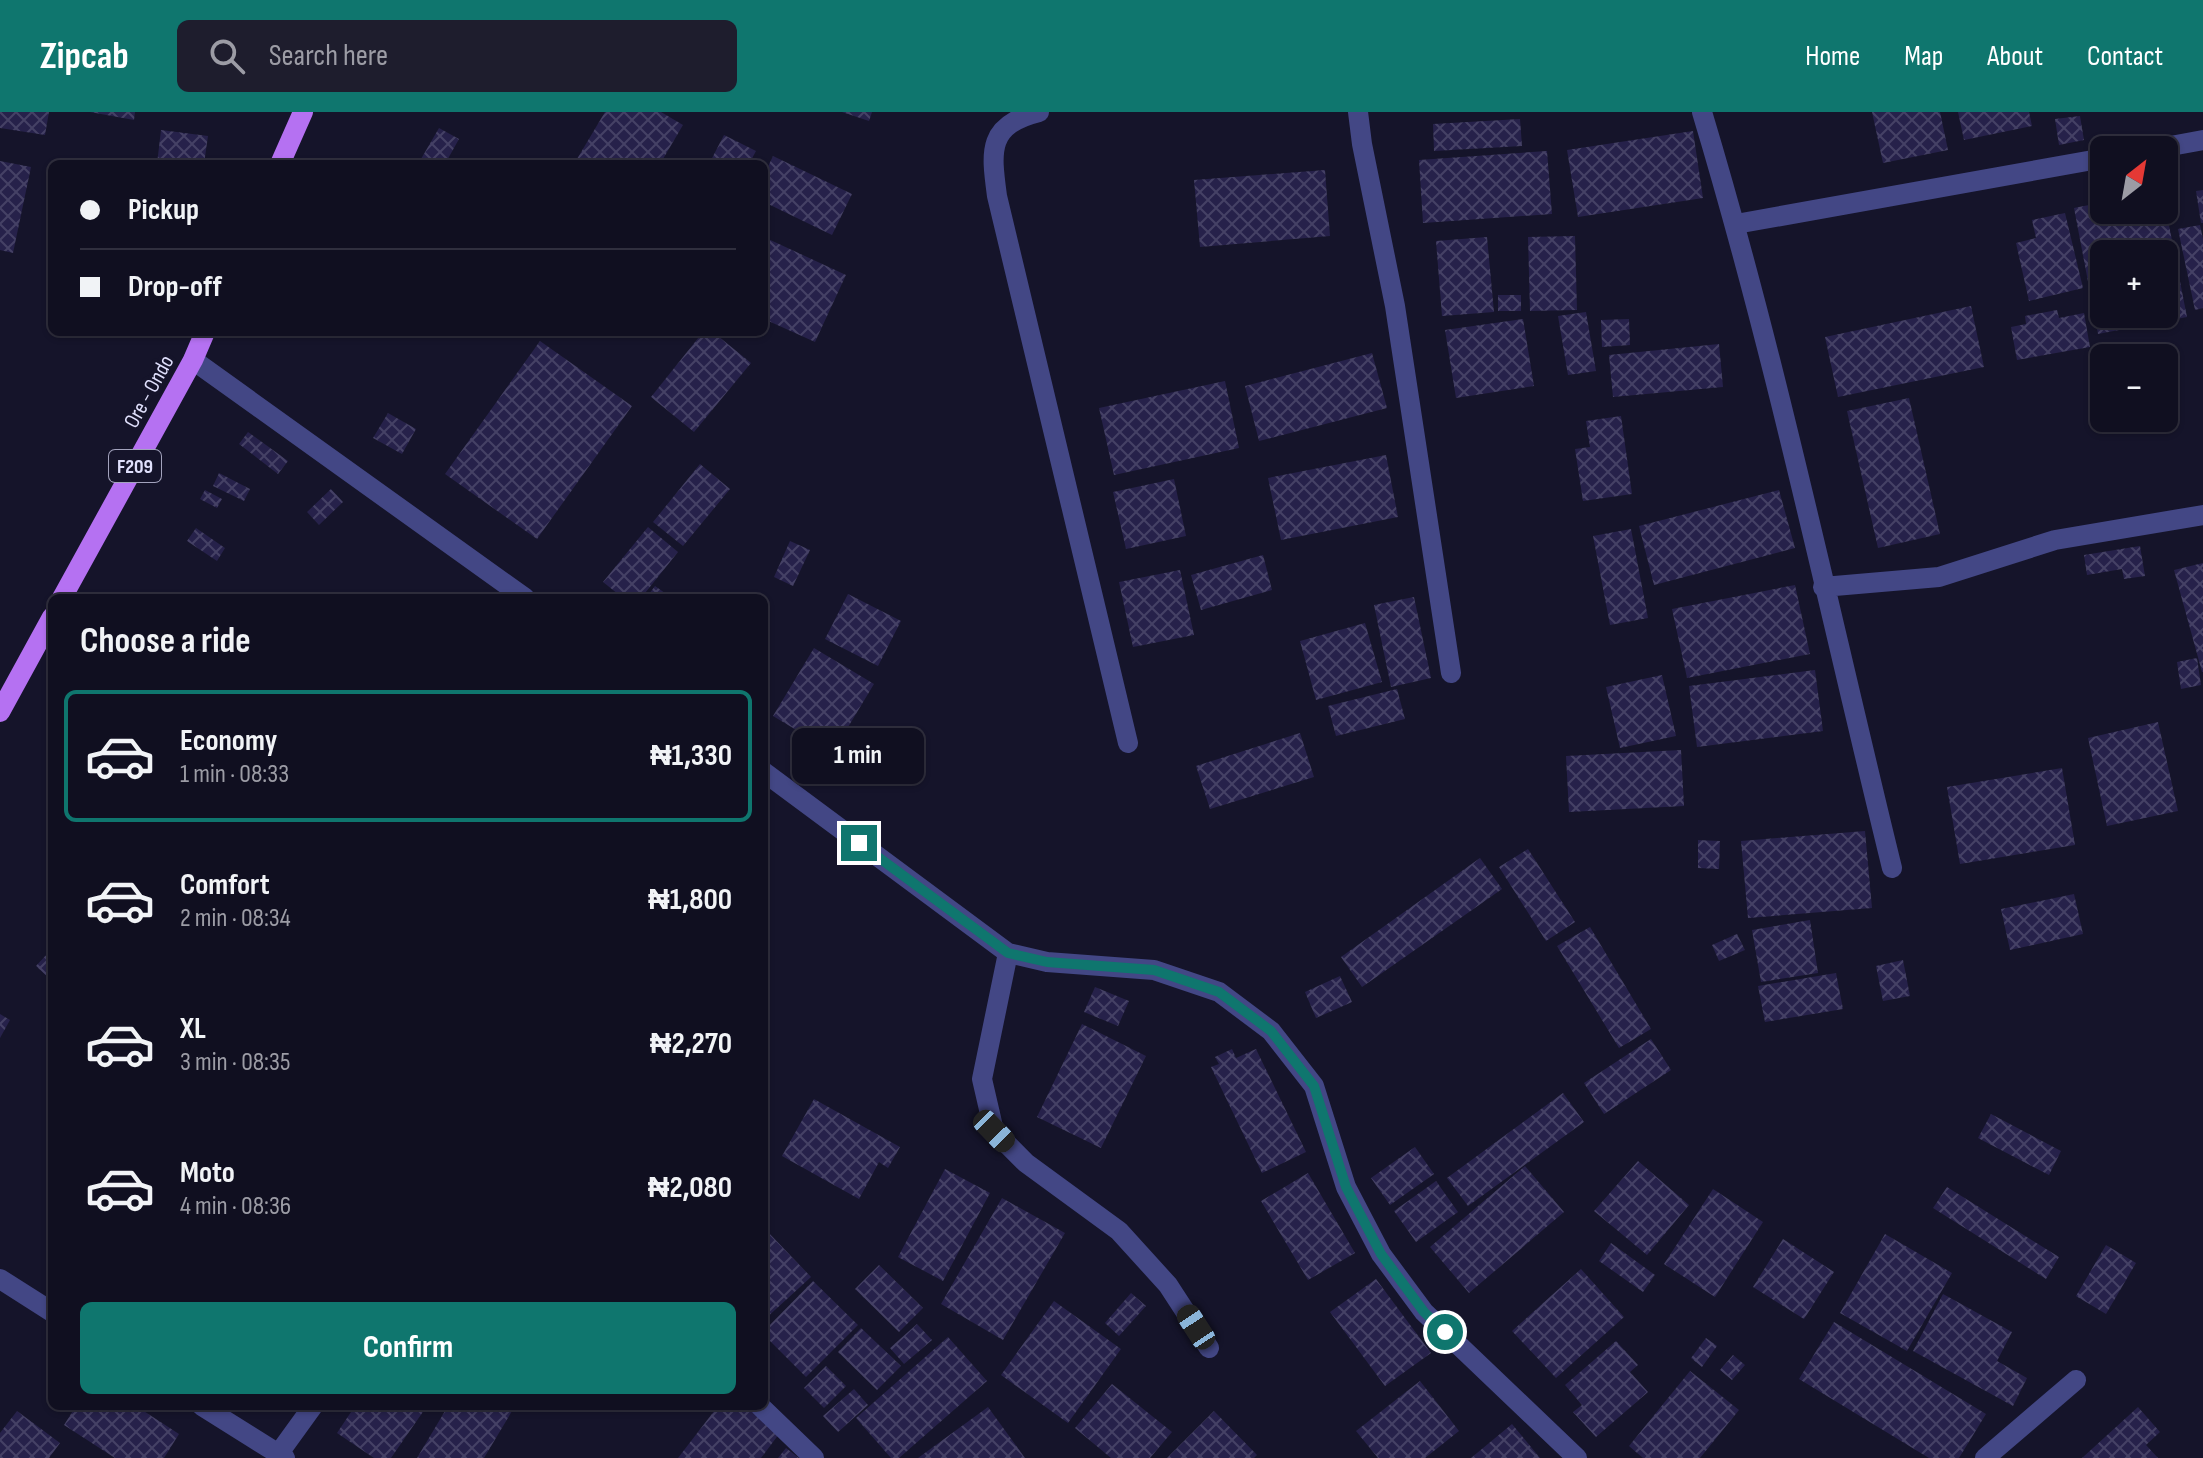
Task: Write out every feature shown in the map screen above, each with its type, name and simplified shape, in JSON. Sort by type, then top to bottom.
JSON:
[{"type":"main road","points":[[282,160],[303,112]]},
{"type":"main road","name":"Ore - Ondo","points":[[64,594],[203,336]]},
{"type":"main road","points":[[0,712],[48,624]]},
{"type":"street","points":[[1039,112],[1022,116],[1001,130],[992,153],[997,196],[1128,743]]},
{"type":"street","points":[[1358,112],[1395,306],[1451,673]]},
{"type":"street","points":[[1702,112],[1736,224],[1791,438],[1823,587],[1892,868]]},
{"type":"street","points":[[2178,145],[2203,140]]},
{"type":"street","points":[[1736,224],[2090,161]]},
{"type":"street","points":[[193,360],[519,594]]},
{"type":"street","points":[[1823,587],[1939,577],[2055,540],[2203,515]]},
{"type":"street","points":[[768,775],[1008,953],[1047,962],[1154,970],[1219,992],[1271,1031],[1314,1086],[1346,1187],[1381,1254],[1424,1312],[1577,1458]]},
{"type":"street","points":[[1008,953],[982,1079],[994,1131],[1026,1163],[1119,1231],[1168,1285],[1209,1348]]},
{"type":"street","points":[[0,1279],[48,1309]]},
{"type":"street","points":[[1985,1458],[2076,1380]]},
{"type":"street","points":[[209,1410],[282,1455],[310,1410]]},
{"type":"street","points":[[764,1410],[814,1458]]},
{"type":"building","points":[[0,112],[49,112],[45,135],[0,128]]},
{"type":"building","points":[[90,112],[135,112],[134,120]]},
{"type":"building","points":[[605,112],[661,112],[683,125],[662,160],[576,160]]},
{"type":"building","points":[[842,112],[872,112],[869,121]]},
{"type":"building","points":[[1872,112],[1940,112],[1948,150],[1883,163]]},
{"type":"building","points":[[1958,112],[2029,112],[2032,126],[1964,140]]},
{"type":"building","points":[[2080,116],[2084,140],[2059,145],[2055,119]]},
{"type":"building","points":[[1520,119],[1522,146],[1434,151],[1433,124]]},
{"type":"building","points":[[439,128],[459,139],[447,160],[421,159]]},
{"type":"building","points":[[161,130],[208,136],[205,160],[157,160]]},
{"type":"building","points":[[1693,131],[1703,198],[1578,217],[1567,150]]},
{"type":"building","points":[[724,135],[756,151],[751,160],[711,160]]},
{"type":"building","points":[[1547,151],[1552,214],[1423,223],[1419,160]]},
{"type":"building","points":[[773,156],[852,194],[832,235],[768,204],[768,167]]},
{"type":"building","points":[[0,161],[31,167],[13,253],[0,250]]},
{"type":"building","points":[[1325,170],[1330,236],[1200,247],[1194,180]]},
{"type":"building","points":[[2203,190],[2203,223],[2201,223],[2196,191]]},
{"type":"building","points":[[2090,205],[2090,224],[2169,224],[2172,240],[2090,240],[2090,292],[2074,208]]},
{"type":"building","points":[[2065,213],[2083,288],[2029,301],[2016,243],[2036,238],[2032,220]]},
{"type":"building","points":[[2200,225],[2203,239],[2203,308],[2195,310],[2178,229]]},
{"type":"building","points":[[1575,236],[1577,310],[1530,311],[1528,237]]},
{"type":"building","points":[[1487,237],[1494,312],[1442,316],[1436,241]]},
{"type":"building","points":[[768,239],[846,275],[815,342],[768,321]]},
{"type":"building","points":[[2178,271],[2187,317],[2178,319]]},
{"type":"building","points":[[1498,295],[1521,295],[1521,311],[1498,311]]},
{"type":"building","points":[[1971,306],[1984,367],[1838,397],[1825,337]]},
{"type":"building","points":[[2057,310],[2059,318],[2084,313],[2090,347],[2017,360],[2011,327],[2026,324],[2025,316]]},
{"type":"building","points":[[1586,312],[1596,371],[1568,375],[1558,316]]},
{"type":"building","points":[[1523,319],[1534,386],[1456,398],[1445,330]]},
{"type":"building","points":[[1629,319],[1630,345],[1602,347],[1601,320]]},
{"type":"building","points":[[2097,328],[2129,328],[2098,334]]},
{"type":"building","points":[[700,336],[718,336],[751,363],[694,432],[651,397]]},
{"type":"building","points":[[540,341],[632,406],[537,539],[445,474]]},
{"type":"building","points":[[1719,344],[1723,387],[1613,397],[1609,355]]},
{"type":"building","points":[[1372,353],[1387,408],[1259,441],[1245,386]]},
{"type":"building","points":[[1225,381],[1239,448],[1114,475],[1099,408]]},
{"type":"building","points":[[1909,398],[1940,534],[1878,548],[1847,411]]},
{"type":"building","points":[[388,413],[416,429],[402,454],[373,438]]},
{"type":"building","points":[[1621,416],[1632,494],[1583,501],[1575,449],[1590,447],[1586,421]]},
{"type":"building","points":[[248,432],[288,461],[278,474],[239,444]]},
{"type":"building","points":[[1386,455],[1398,517],[1281,540],[1268,478]]},
{"type":"building","points":[[700,464],[730,489],[683,546],[653,522]]},
{"type":"building","points":[[219,473],[250,489],[244,501],[213,486]]},
{"type":"building","points":[[1174,479],[1186,536],[1126,549],[1113,492]]},
{"type":"building","points":[[331,489],[343,502],[319,525],[307,512]]},
{"type":"building","points":[[205,490],[222,499],[217,508],[200,499]]},
{"type":"building","points":[[1779,490],[1795,548],[1654,585],[1639,526]]},
{"type":"building","points":[[648,527],[678,552],[644,594],[618,594],[603,582]]},
{"type":"building","points":[[196,528],[225,548],[217,561],[187,541]]},
{"type":"building","points":[[1631,529],[1648,618],[1610,625],[1593,536]]},
{"type":"building","points":[[790,541],[810,550],[793,586],[774,577]]},
{"type":"building","points":[[2140,546],[2145,576],[2124,579],[2122,569],[2087,575],[2084,555]]},
{"type":"building","points":[[1263,555],[1272,590],[1201,610],[1191,575]]},
{"type":"building","points":[[2203,563],[2203,672],[2202,672],[2174,570]]},
{"type":"building","points":[[1180,570],[1194,635],[1133,647],[1119,582]]},
{"type":"building","points":[[1795,585],[1810,654],[1687,678],[1672,609]]},
{"type":"building","points":[[655,586],[666,594],[649,594]]},
{"type":"building","points":[[848,594],[901,621],[878,666],[825,639]]},
{"type":"building","points":[[1414,597],[1431,678],[1391,687],[1374,605]]},
{"type":"building","points":[[1365,623],[1382,682],[1316,700],[1300,641]]},
{"type":"building","points":[[814,648],[874,684],[833,752],[773,716]]},
{"type":"building","points":[[2197,658],[2201,685],[2181,689],[2177,662]]},
{"type":"building","points":[[1815,670],[1823,731],[1697,747],[1689,686]]},
{"type":"building","points":[[1662,675],[1676,736],[1620,748],[1606,687]]},
{"type":"building","points":[[1397,689],[1405,719],[1336,736],[1328,706]]},
{"type":"building","points":[[2158,722],[2178,811],[2107,826],[2088,738]]},
{"type":"building","points":[[1300,733],[1314,777],[1210,809],[1196,766]]},
{"type":"building","points":[[1681,750],[1684,806],[1569,812],[1566,756]]},
{"type":"building","points":[[2062,768],[2075,845],[1960,864],[1947,787]]},
{"type":"building","points":[[1865,831],[1872,908],[1748,918],[1741,841]]},
{"type":"building","points":[[1698,840],[1720,841],[1719,869],[1698,868]]},
{"type":"building","points":[[1528,849],[1575,922],[1546,941],[1499,867]]},
{"type":"building","points":[[1480,858],[1502,889],[1362,987],[1341,957]]},
{"type":"building","points":[[2074,894],[2083,934],[2010,950],[2001,909]]},
{"type":"building","points":[[1810,920],[1818,973],[1761,982],[1752,930]]},
{"type":"building","points":[[1590,927],[1651,1029],[1619,1048],[1557,946]]},
{"type":"building","points":[[1737,934],[1745,950],[1719,961],[1712,945]]},
{"type":"building","points":[[48,955],[48,977],[36,966]]},
{"type":"building","points":[[1903,960],[1910,996],[1883,1001],[1876,966]]},
{"type":"building","points":[[1836,973],[1843,1009],[1765,1022],[1758,986]]},
{"type":"building","points":[[1340,976],[1352,1002],[1316,1018],[1305,992]]},
{"type":"building","points":[[1095,987],[1129,1001],[1118,1026],[1084,1012]]},
{"type":"building","points":[[0,1014],[10,1020],[0,1038]]},
{"type":"building","points":[[1082,1024],[1146,1056],[1101,1148],[1037,1117]]},
{"type":"building","points":[[1651,1039],[1671,1070],[1604,1114],[1584,1083]]},
{"type":"building","points":[[1232,1049],[1236,1058],[1256,1049],[1306,1152],[1262,1173],[1211,1067],[1219,1064],[1215,1057]]},
{"type":"building","points":[[1563,1093],[1584,1122],[1468,1206],[1447,1178]]},
{"type":"building","points":[[814,1099],[900,1147],[888,1168],[879,1162],[859,1199],[782,1156]]},
{"type":"building","points":[[1991,1114],[2061,1151],[2049,1175],[1978,1138]]},
{"type":"building","points":[[1415,1147],[1434,1174],[1390,1205],[1371,1178]]},
{"type":"building","points":[[1638,1161],[1689,1205],[1647,1255],[1594,1211]]},
{"type":"building","points":[[1525,1166],[1564,1212],[1469,1293],[1430,1247]]},
{"type":"building","points":[[945,1169],[990,1193],[943,1281],[898,1257]]},
{"type":"building","points":[[1308,1173],[1355,1253],[1308,1280],[1261,1201]]},
{"type":"building","points":[[1436,1181],[1458,1212],[1416,1242],[1394,1211]]},
{"type":"building","points":[[1947,1187],[2059,1257],[2046,1279],[1933,1208]]},
{"type":"building","points":[[1713,1189],[1763,1222],[1715,1297],[1664,1264]]},
{"type":"building","points":[[1002,1198],[1065,1233],[1003,1340],[941,1304]]},
{"type":"building","points":[[768,1232],[811,1277],[768,1316]]},
{"type":"building","points":[[1885,1234],[1952,1273],[1907,1351],[1840,1313]]},
{"type":"building","points":[[1783,1239],[1834,1272],[1804,1319],[1753,1287]]},
{"type":"building","points":[[1611,1243],[1655,1275],[1643,1292],[1599,1261]]},
{"type":"building","points":[[2106,1245],[2136,1263],[2106,1314],[2076,1296]]},
{"type":"building","points":[[879,1265],[923,1308],[899,1332],[855,1289]]},
{"type":"building","points":[[1581,1269],[1624,1317],[1556,1378],[1512,1331]]},
{"type":"building","points":[[1376,1279],[1431,1353],[1385,1386],[1330,1312]]},
{"type":"building","points":[[813,1281],[858,1325],[806,1377],[768,1339],[768,1327]]},
{"type":"building","points":[[1131,1293],[1146,1306],[1119,1336],[1105,1323]]},
{"type":"building","points":[[1943,1294],[2012,1332],[1997,1361],[2027,1378],[2013,1406],[1913,1351]]},
{"type":"building","points":[[1054,1301],[1121,1349],[1068,1423],[1001,1375]]},
{"type":"building","points":[[1834,1322],[1986,1414],[1959,1458],[1929,1458],[1799,1379]]},
{"type":"building","points":[[917,1324],[932,1340],[904,1364],[890,1348]]},
{"type":"building","points":[[861,1328],[901,1366],[877,1390],[838,1352]]},
{"type":"building","points":[[948,1337],[987,1381],[899,1458],[891,1458],[856,1418]]},
{"type":"building","points":[[1706,1338],[1717,1346],[1702,1367],[1691,1358]]},
{"type":"building","points":[[1616,1341],[1638,1365],[1630,1372],[1648,1392],[1596,1437],[1573,1412],[1582,1405],[1565,1385]]},
{"type":"building","points":[[1733,1355],[1745,1365],[1732,1380],[1720,1370]]},
{"type":"building","points":[[826,1366],[846,1386],[824,1408],[804,1388]]},
{"type":"building","points":[[1690,1371],[1739,1410],[1700,1458],[1643,1458],[1629,1446]]},
{"type":"building","points":[[1420,1381],[1459,1431],[1425,1458],[1378,1458],[1356,1431]]},
{"type":"building","points":[[1112,1384],[1172,1432],[1150,1458],[1111,1458],[1075,1428]]},
{"type":"building","points":[[854,1389],[868,1405],[838,1432],[823,1416]]},
{"type":"building","points":[[988,1407],[1025,1458],[918,1458]]},
{"type":"building","points":[[2138,1407],[2160,1432],[2146,1445],[2158,1458],[2082,1458]]},
{"type":"building","points":[[73,1410],[142,1410],[179,1434],[164,1458],[115,1458],[64,1425]]},
{"type":"building","points":[[352,1410],[424,1410],[391,1458],[374,1458],[337,1433]]},
{"type":"building","points":[[446,1410],[513,1410],[484,1458],[417,1458]]},
{"type":"building","points":[[715,1410],[755,1410],[782,1430],[761,1458],[678,1458]]},
{"type":"building","points":[[17,1411],[60,1443],[49,1458],[0,1458],[0,1433]]},
{"type":"building","points":[[1214,1411],[1257,1455],[1254,1458],[1167,1458]]},
{"type":"building","points":[[1512,1424],[1540,1458],[1471,1458]]},
{"type":"building","points":[[786,1448],[799,1458],[778,1458]]},
{"type":"route","points":[[859,843],[1008,953],[1047,962],[1154,970],[1219,992],[1271,1031],[1314,1086],[1346,1187],[1381,1254],[1424,1312],[1445,1332]]}]
